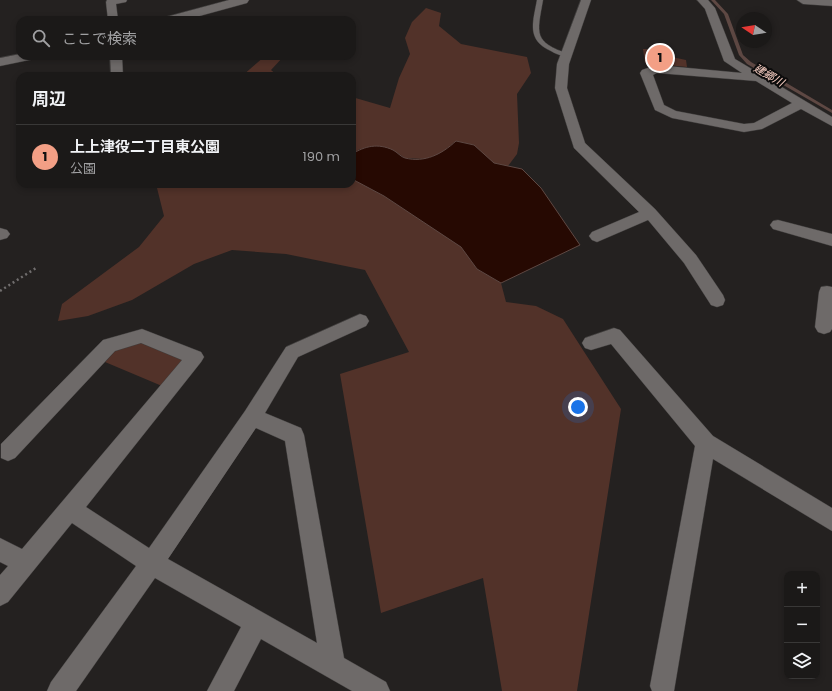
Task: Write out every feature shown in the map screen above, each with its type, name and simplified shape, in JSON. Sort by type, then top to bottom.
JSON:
[{"type":"street","points":[[185,16],[243,0]]},
{"type":"street","points":[[586,0],[563,64],[561,88],[580,145],[650,213],[690,259],[717,300]]},
{"type":"street","points":[[702,0],[710,8],[730,61],[755,78],[832,122]]},
{"type":"street","points":[[803,0],[832,2]]},
{"type":"street","points":[[113,1],[114,16]]},
{"type":"street","points":[[0,62],[16,59]]},
{"type":"street","points":[[116,60],[117,72]]},
{"type":"street","points":[[755,78],[656,69],[646,73],[659,107],[672,114],[744,128],[757,126],[800,104]]},
{"type":"street","points":[[597,236],[650,213]]},
{"type":"street","points":[[778,225],[832,240]]},
{"type":"street","points":[[824,327],[829,310],[827,292]]},
{"type":"street","points":[[60,691],[152,563],[252,417],[292,352],[360,321]]},
{"type":"street","points":[[591,343],[614,335],[706,443],[832,520]]},
{"type":"street","points":[[0,594],[195,357],[142,336],[109,345],[3,453]]},
{"type":"street","points":[[252,417],[294,435],[332,665]]},
{"type":"street","points":[[663,686],[706,443]]},
{"type":"street","points":[[70,509],[152,563],[377,691]]},
{"type":"street","points":[[0,549],[25,563]]},
{"type":"street","points":[[220,691],[256,623]]},
{"type":"lane","points":[[540,0],[536,26],[539,41],[548,49],[567,55]]},
{"type":"path","points":[[0,291],[36,268]]},
{"type":"shaded area","points":[[426,8],[441,13],[439,26],[461,44],[527,57],[531,73],[517,94],[519,143],[517,154],[508,166],[493,163],[474,145],[456,141],[440,154],[425,159],[405,158],[393,150],[360,149],[356,152],[356,98],[390,108],[399,78],[410,54],[405,38],[412,22]]},
{"type":"shaded area","points":[[643,49],[648,49],[667,56],[686,60],[687,67],[645,63]]},
{"type":"shaded area","points":[[260,60],[280,60],[271,70],[273,72],[247,72]]},
{"type":"shaded area","points":[[456,141],[474,145],[494,163],[522,169],[541,188],[580,245],[501,283],[477,269],[461,247],[384,196],[356,181],[356,152],[367,147],[377,146],[387,148],[393,150],[402,157],[412,159],[426,158],[445,150]]},
{"type":"shaded area","points":[[356,181],[384,196],[462,247],[477,269],[501,283],[506,302],[536,306],[563,319],[621,409],[577,691],[502,691],[483,578],[381,613],[340,374],[409,352],[365,270],[286,254],[232,250],[194,264],[132,300],[88,316],[58,321],[62,304],[139,247],[164,216],[157,188],[356,188]]},
{"type":"shaded area","points":[[141,342],[185,359],[162,386],[105,362],[117,349]]},
{"type":"waterway","name":"建郷川","points":[[713,0],[726,14],[741,55],[749,63],[832,112]]},
{"type":"place","name":"上上津役二丁目東公園","points":[[660,58]]}]
